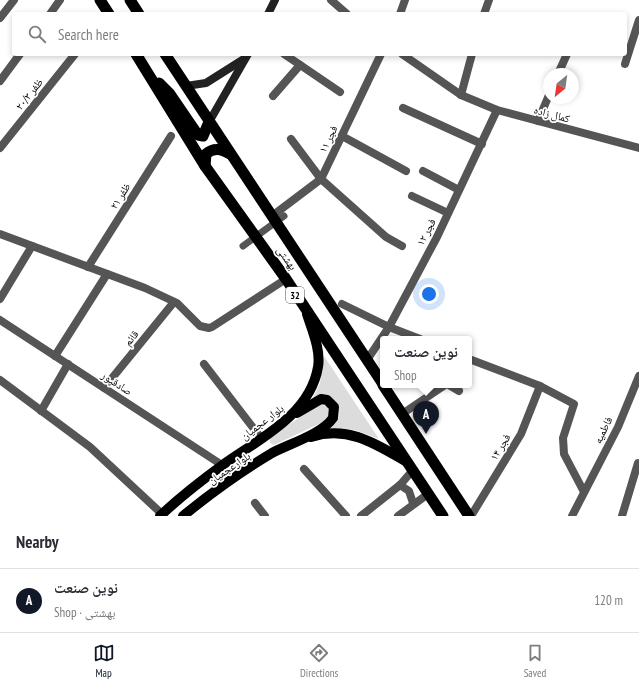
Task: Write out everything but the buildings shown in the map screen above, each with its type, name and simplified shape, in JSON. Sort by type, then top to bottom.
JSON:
[{"type":"highway","points":[[100,0],[107,12]]},
{"type":"highway","points":[[130,0],[138,12]]},
{"type":"highway","name":"بهشتی","points":[[137,56],[205,166],[286,279],[307,314],[443,516]]},
{"type":"highway","name":"بهشتی","points":[[166,56],[380,380]]},
{"type":"highway","points":[[149,73],[170,94],[198,135],[203,136],[206,133],[209,122]]},
{"type":"highway","points":[[205,166],[206,154],[210,150],[222,150],[230,154]]},
{"type":"highway","name":"بهشتی","points":[[385,388],[470,516]]},
{"type":"main road","points":[[269,12],[274,0]]},
{"type":"main road","points":[[186,86],[206,83],[226,72],[247,56]]},
{"type":"main road","points":[[209,122],[247,56]]},
{"type":"main road","name":"بلوار عجمیان","points":[[161,515],[222,465],[281,424],[297,410],[308,394],[318,366],[318,353],[307,314]]},
{"type":"main road","points":[[281,424],[321,399],[327,400],[334,407],[333,418],[330,422],[291,444]]},
{"type":"main road","points":[[291,444],[318,435],[344,433],[370,441],[410,466]]},
{"type":"main road","points":[[261,438],[272,453]]},
{"type":"main road","name":"بلوارعجمیان","points":[[183,516],[218,488],[272,453],[291,444]]},
{"type":"street","points":[[0,18],[14,0]]},
{"type":"street","points":[[51,12],[60,0]]},
{"type":"street","points":[[331,0],[346,12]]},
{"type":"street","points":[[401,12],[405,0]]},
{"type":"street","points":[[485,12],[489,0]]},
{"type":"street","points":[[625,64],[639,20]]},
{"type":"street","points":[[0,81],[19,56]]},
{"type":"street","name":"ظفر ۲۰/۳","points":[[0,148],[73,56]]},
{"type":"street","points":[[287,56],[340,92]]},
{"type":"street","name":"فجر ۱۱","points":[[272,216],[321,179],[380,56]]},
{"type":"street","name":"کمال زاده","points":[[405,56],[461,95],[497,110],[639,148]]},
{"type":"street","points":[[461,95],[471,56]]},
{"type":"street","points":[[561,68],[566,56]]},
{"type":"street","points":[[273,96],[300,65]]},
{"type":"street","points":[[538,121],[545,104]]},
{"type":"street","points":[[403,108],[482,144]]},
{"type":"street","name":"فجر ۱۲","points":[[382,336],[448,213],[497,110]]},
{"type":"street","name":"ظفر ۲۱","points":[[88,267],[171,136]]},
{"type":"street","points":[[342,136],[406,171]]},
{"type":"street","points":[[291,139],[321,179],[386,237],[402,246]]},
{"type":"street","points":[[423,171],[459,190]]},
{"type":"street","points":[[412,196],[448,213]]},
{"type":"street","points":[[243,246],[284,216]]},
{"type":"street","points":[[0,234],[107,274],[174,302],[195,322],[209,328],[286,279]]},
{"type":"street","points":[[0,299],[32,246]]},
{"type":"street","points":[[55,356],[107,274]]},
{"type":"street","name":"قائم","points":[[104,388],[174,302]]},
{"type":"street","points":[[342,304],[388,327],[412,336]]},
{"type":"street","name":"صادقپور","points":[[0,320],[222,465]]},
{"type":"street","name":"فجر ۱۲","points":[[367,360],[380,340]]},
{"type":"street","points":[[472,360],[540,386],[574,404],[563,438],[564,454],[584,492]]},
{"type":"street","points":[[41,411],[68,364]]},
{"type":"street","points":[[204,364],[261,438]]},
{"type":"street","name":"فاطمیه","points":[[575,515],[584,492],[618,427],[639,376]]},
{"type":"street","points":[[0,380],[90,447],[161,515]]},
{"type":"street","name":"فجر ۱۴","points":[[470,516],[521,434],[540,386]]},
{"type":"street","points":[[402,414],[441,388]]},
{"type":"street","points":[[454,388],[459,391]]},
{"type":"street","points":[[622,516],[638,463]]},
{"type":"street","points":[[361,516],[400,485],[410,466]]},
{"type":"street","points":[[304,469],[346,516]]},
{"type":"street","points":[[400,485],[409,491],[414,503]]},
{"type":"street","points":[[398,516],[428,494]]},
{"type":"street","points":[[255,503],[266,516]]},
{"type":"shaded area","points":[[324,356],[379,439],[355,430],[329,429],[339,418],[339,408],[337,404],[313,398],[320,383]]},
{"type":"shaded area","points":[[320,404],[328,407],[331,413],[325,421],[274,445],[270,443],[270,437]]},
{"type":"place","name":"نوین صنعت","points":[[426,434]]}]
